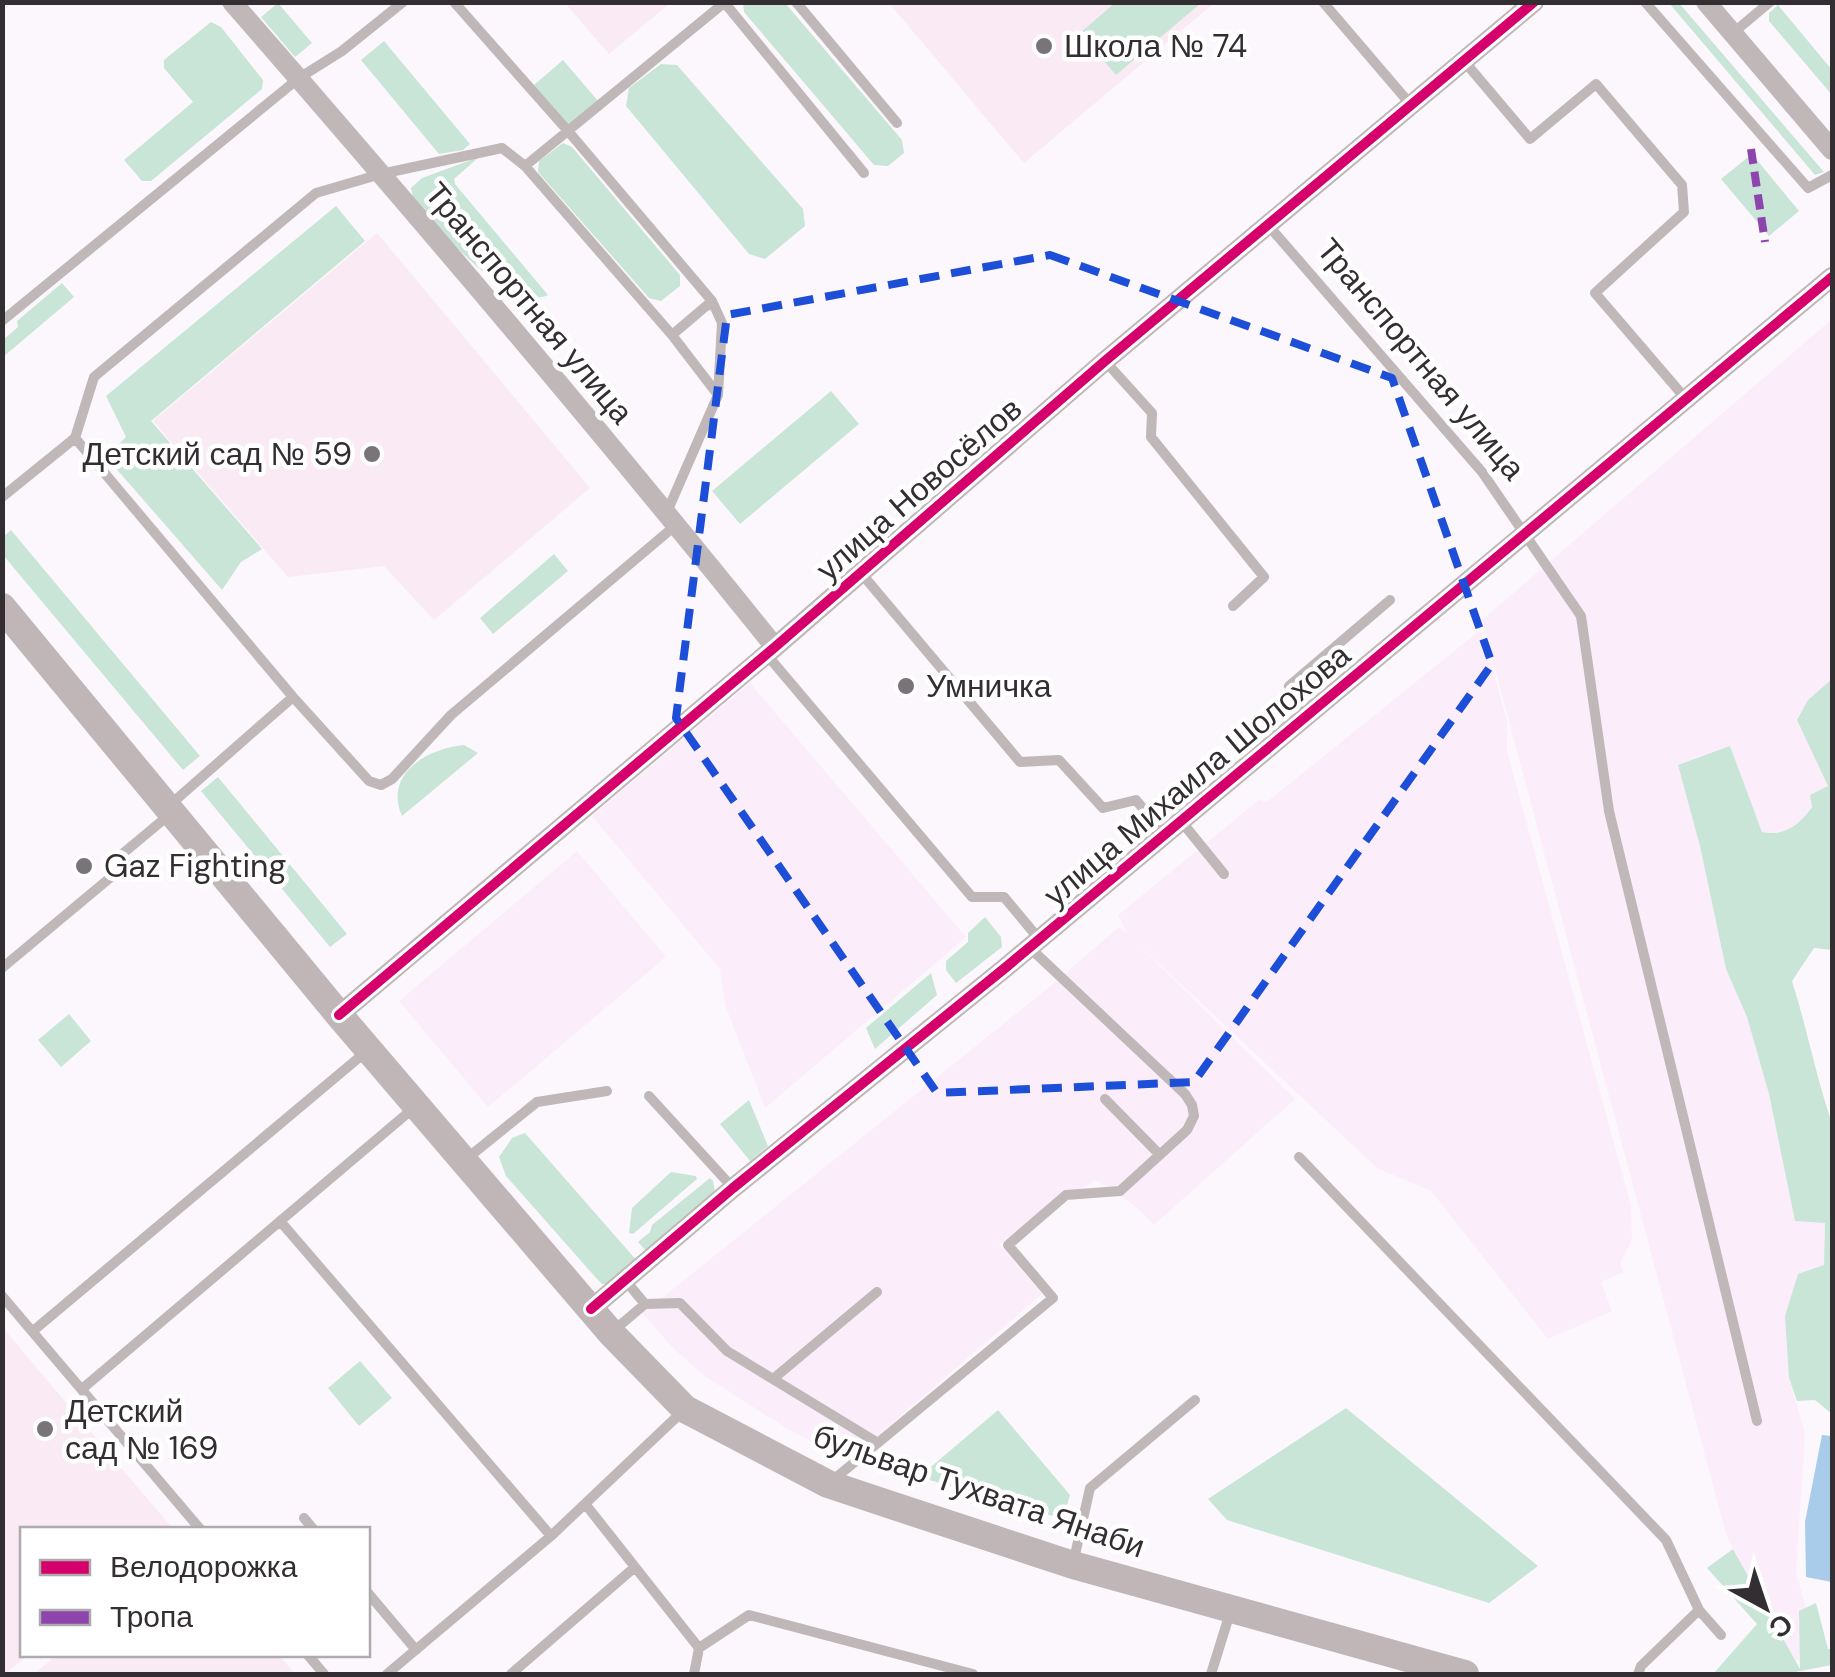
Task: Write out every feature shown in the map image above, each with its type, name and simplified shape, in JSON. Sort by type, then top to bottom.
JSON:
[{"type":"main road","name":"бульвар Тухвата Янаби","points":[[2,608],[339,1015],[611,1333],[685,1410],[828,1484],[1073,1564],[1464,1674]]},
{"type":"street","name":"Транспортная улица","points":[[232,2],[672,518],[771,651]]},
{"type":"street","name":"улица Новосёлов","points":[[339,1015],[771,651],[1105,361],[1534,2]]},
{"type":"street","points":[[1706,2],[1832,150]]},
{"type":"street","name":"улица Михаила Шолохова","points":[[591,1309],[1832,277]]},
{"type":"lane","points":[[2,321],[299,78],[342,51],[403,2]]},
{"type":"lane","points":[[75,438],[294,697],[369,782],[381,785],[392,779],[452,714],[672,518],[718,395],[722,323],[712,301],[454,2]]},
{"type":"lane","points":[[796,2],[897,123]]},
{"type":"lane","points":[[1324,2],[1411,106]]},
{"type":"lane","points":[[1646,2],[1808,188],[1832,175]]},
{"type":"lane","points":[[1733,34],[1770,2]]},
{"type":"lane","points":[[525,166],[724,3],[864,173]]},
{"type":"lane","points":[[1464,61],[1530,139],[1596,84],[1682,185],[1684,212],[1595,293],[1686,399]]},
{"type":"lane","points":[[2,497],[75,438],[94,377],[316,193],[381,174],[502,148],[525,166],[672,335],[718,395]]},
{"type":"lane","name":"Транспортная улица","points":[[1268,224],[1482,472],[1581,616],[1610,811],[1758,1421]]},
{"type":"lane","points":[[672,335],[712,301]]},
{"type":"lane","points":[[1105,361],[1152,413],[1151,437],[1264,577],[1234,606]]},
{"type":"lane","points":[[860,573],[1020,762],[1059,760],[1104,808],[1136,800],[1224,874]]},
{"type":"lane","points":[[1310,713],[1289,686],[1390,600]]},
{"type":"lane","points":[[771,651],[972,896],[1004,896],[1034,943],[1185,1094],[1194,1116],[1187,1130],[1120,1191],[1066,1195],[1008,1245],[1052,1298],[828,1484]]},
{"type":"lane","points":[[2,968],[112,876],[115,860],[294,697]]},
{"type":"lane","points":[[33,1332],[369,1050]]},
{"type":"lane","points":[[464,1161],[537,1102],[608,1091]]},
{"type":"lane","points":[[650,1096],[733,1188]]},
{"type":"lane","points":[[1106,1099],[1160,1155]]},
{"type":"lane","points":[[82,1389],[417,1106]]},
{"type":"lane","points":[[1299,1157],[1666,1540],[1699,1610],[1721,1635]]},
{"type":"lane","points":[[280,1221],[551,1536]]},
{"type":"lane","points":[[625,1280],[645,1304]]},
{"type":"lane","points":[[773,1379],[877,1292]]},
{"type":"lane","points":[[2,1296],[198,1527]]},
{"type":"lane","points":[[611,1333],[645,1304],[680,1303],[727,1350],[878,1443]]},
{"type":"lane","points":[[1073,1564],[1090,1488],[1194,1400]]},
{"type":"lane","points":[[388,1674],[586,1505],[685,1410]]},
{"type":"lane","points":[[586,1505],[699,1648]]},
{"type":"lane","points":[[304,1518],[312,1527]]},
{"type":"lane","points":[[510,1674],[635,1567]]},
{"type":"lane","points":[[370,1595],[416,1650]]},
{"type":"lane","points":[[1211,1674],[1231,1609]]},
{"type":"lane","points":[[1638,1674],[1641,1666],[1699,1610]]},
{"type":"lane","points":[[694,1674],[699,1648],[749,1615],[973,1674]]},
{"type":"highlighted area","points":[[1050,255],[1392,378],[1492,664],[1194,1082],[937,1093],[676,718],[727,315]]},
{"type":"shaded area","points":[[565,3],[670,3],[609,54]]},
{"type":"shaded area","name":"Школа № 74","points":[[889,3],[1214,3],[1024,163]]},
{"type":"shaded area","name":"Детский сад № 59","points":[[377,233],[590,488],[434,620],[384,566],[288,577],[153,421]]},
{"type":"shaded area","points":[[1832,319],[1832,679],[1808,700],[1829,786],[1799,825],[1773,835],[1762,832],[1730,746],[1700,846],[1726,969],[1747,1017],[1769,1094],[1795,1221],[1825,1222],[1824,1265],[1789,1378],[1805,1433],[1796,1573],[1819,1654],[1789,1663],[1726,1534],[1482,620]]},
{"type":"shaded area","points":[[1479,631],[1507,721],[1507,751],[1631,1206],[1632,1239],[1620,1264],[1624,1272],[1601,1282],[1612,1311],[1548,1339],[1431,1191],[1377,1168],[1135,941],[1295,1099],[1154,1225],[1133,1204],[1095,1180],[999,1244],[1042,1294],[848,1461],[786,1428],[703,1375],[670,1345],[643,1313],[1119,927],[1127,933],[1118,915],[1259,800],[1267,802]]},
{"type":"shaded area","points":[[750,683],[966,937],[765,1108],[725,1005],[720,969],[592,816]]},
{"type":"shaded area","points":[[577,851],[666,957],[488,1107],[399,1001]]},
{"type":"shaded area","name":"Детский сад № 169","points":[[3,1328],[171,1527],[20,1527],[20,1657],[26,1657],[2,1674]]},
{"type":"shaded area","points":[[55,1657],[281,1657],[295,1674],[34,1674]]},
{"type":"green space","points":[[1115,2],[1201,3],[1116,75],[1080,33]]},
{"type":"green space","points":[[278,3],[312,43],[295,57],[261,17]]},
{"type":"green space","points":[[743,3],[785,3],[902,140],[904,153],[888,166],[874,165],[744,12]]},
{"type":"green space","points":[[1669,3],[1679,3],[1824,172],[1815,175]]},
{"type":"green space","points":[[1778,5],[1832,70],[1832,95],[1769,21],[1769,13]]},
{"type":"green space","points":[[211,22],[221,27],[263,80],[262,89],[151,181],[142,181],[124,160],[193,102],[164,68],[164,60]]},
{"type":"green space","points":[[384,41],[470,144],[463,150],[439,154],[361,60]]},
{"type":"green space","points":[[563,60],[598,101],[569,126],[534,85]]},
{"type":"green space","points":[[661,64],[677,65],[803,209],[805,226],[765,259],[749,254],[626,106],[629,88]]},
{"type":"green space","points":[[563,143],[572,147],[680,275],[680,286],[661,301],[649,298],[538,172],[539,161]]},
{"type":"green space","points":[[1752,154],[1799,211],[1769,236],[1721,179]]},
{"type":"green space","points":[[479,157],[454,179],[455,184],[548,295],[531,297],[493,280],[455,245],[413,197],[411,188],[422,178]]},
{"type":"green space","points":[[336,206],[365,241],[151,421],[262,549],[241,562],[222,590],[106,457],[126,437],[106,396]]},
{"type":"green space","points":[[62,283],[74,297],[3,357],[3,340],[18,327],[17,321]]},
{"type":"green space","points":[[831,391],[859,424],[740,524],[712,491]]},
{"type":"green space","points":[[11,530],[200,756],[183,770],[3,555],[3,537]]},
{"type":"green space","points":[[554,554],[568,571],[493,634],[480,618]]},
{"type":"green space","points":[[1832,679],[1832,950],[1814,948],[1792,981],[1832,1123],[1832,1414],[1815,1400],[1797,1401],[1789,1378],[1785,1316],[1798,1274],[1824,1265],[1825,1223],[1795,1221],[1769,1094],[1747,1017],[1726,969],[1678,765],[1730,746],[1762,832],[1778,833],[1791,828],[1812,807],[1810,795],[1828,786],[1797,720],[1808,700]]},
{"type":"green space","points":[[464,745],[478,753],[402,816],[399,788],[412,766],[436,751]]},
{"type":"green space","points":[[218,777],[347,934],[330,947],[201,791]]},
{"type":"green space","points":[[985,917],[1001,937],[1002,947],[956,983],[946,970],[946,961],[968,942],[968,933]]},
{"type":"green space","points":[[931,973],[937,995],[875,1049],[866,1028]]},
{"type":"green space","points":[[69,1014],[91,1041],[61,1067],[38,1040]]},
{"type":"green space","points":[[749,1100],[768,1146],[750,1161],[720,1124]]},
{"type":"green space","points":[[525,1133],[638,1262],[610,1284],[597,1279],[506,1176],[499,1157],[512,1138]]},
{"type":"green space","points":[[671,1172],[697,1179],[633,1234],[629,1233],[632,1208]]},
{"type":"green space","points":[[710,1178],[715,1193],[649,1254],[638,1242],[652,1225]]},
{"type":"green space","points":[[360,1361],[392,1398],[359,1426],[328,1388]]},
{"type":"green space","points":[[1346,1408],[1538,1566],[1489,1603],[1227,1520],[1208,1499]]},
{"type":"green space","points":[[998,1410],[1070,1495],[1063,1519],[919,1477]]},
{"type":"green space","points":[[1733,1549],[1800,1669],[1799,1611],[1816,1603],[1828,1649],[1832,1649],[1832,1665],[1784,1674],[1713,1674],[1757,1624],[1707,1568]]},
{"type":"water","points":[[1822,1435],[1832,1436],[1832,1582],[1806,1577],[1805,1522]]},
{"type":"marked path","points":[[1751,149],[1765,242]]},
{"type":"cycle path","points":[[339,1015],[775,647],[1105,361],[1534,2]]},
{"type":"cycle path","points":[[591,1309],[1832,277]]},
{"type":"place","name":"Школа № 74","points":[[1044,46]]},
{"type":"place","name":"Детский сад № 59","points":[[372,454]]},
{"type":"place","name":"Умничка","points":[[906,686]]},
{"type":"place","name":"Gaz Fighting","points":[[84,866]]},
{"type":"place","name":"Детский сад № 169","points":[[45,1429]]}]
